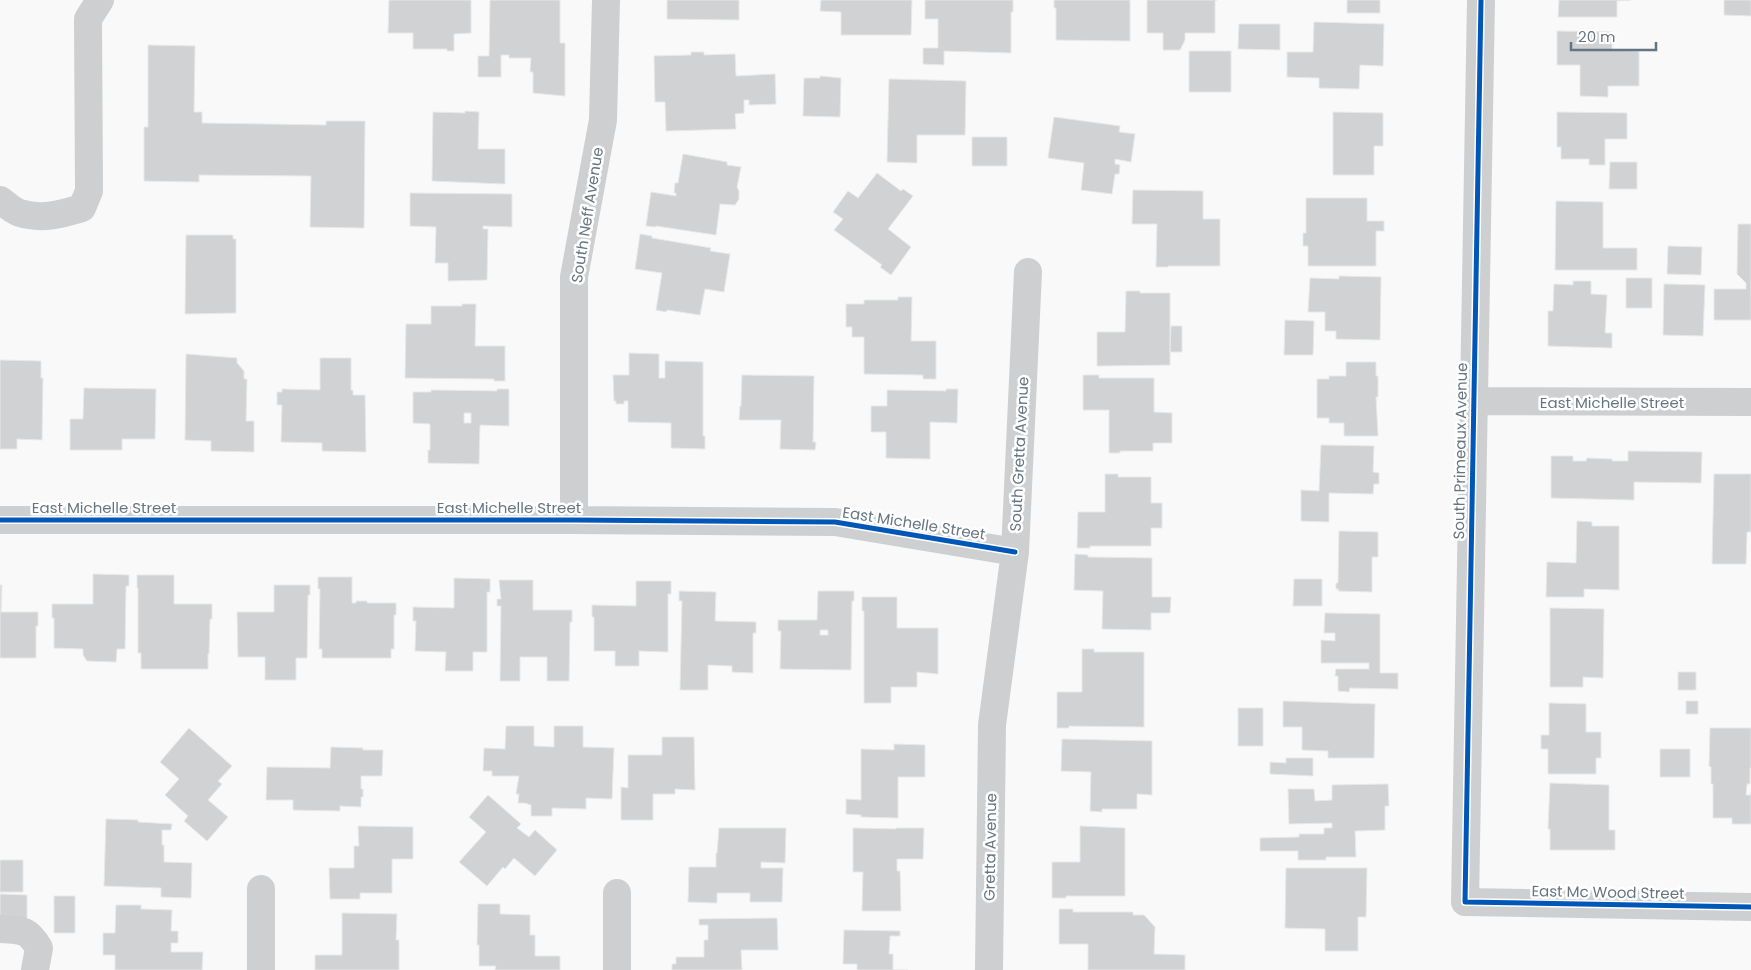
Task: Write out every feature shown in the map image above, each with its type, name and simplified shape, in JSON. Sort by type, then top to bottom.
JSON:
[{"type":"street","points":[[0,200],[19,213],[33,215],[54,216],[82,208],[90,191],[88,19],[100,0]]},
{"type":"street","name":"South Neff Avenue","points":[[574,520],[574,277],[603,120],[606,0]]},
{"type":"street","name":"South Primeaux Avenue","points":[[1466,902],[1481,0]]},
{"type":"street","name":"South Gretta Avenue","points":[[992,725],[1014,552],[1028,272]]},
{"type":"street","name":"East Michelle Street","points":[[1473,401],[1751,402]]},
{"type":"street","name":"East Michelle Street","points":[[0,520],[835,522],[1014,552]]},
{"type":"street","name":"Gretta Avenue","points":[[989,970],[992,725]]},
{"type":"street","points":[[261,890],[262,970]]},
{"type":"street","points":[[617,893],[618,970]]},
{"type":"street","name":"East Mc Wood Street","points":[[1466,902],[1751,908]]},
{"type":"street","points":[[0,929],[16,929],[31,934],[40,948],[35,970]]},
{"type":"building","points":[[389,0],[471,0],[471,33],[454,34],[454,51],[447,51],[447,49],[413,49],[413,33],[388,33]]},
{"type":"building","points":[[490,0],[560,0],[560,43],[565,43],[565,96],[533,93],[533,72],[530,72],[531,58],[509,58],[509,55],[501,55],[501,77],[478,77],[478,56],[489,56]]},
{"type":"building","points":[[667,0],[739,0],[739,20],[667,19]]},
{"type":"building","points":[[821,0],[912,0],[911,35],[841,35],[841,12],[820,11]]},
{"type":"building","points":[[925,0],[1013,0],[1013,12],[1011,12],[1011,53],[944,51],[944,65],[923,64],[923,48],[938,48],[938,19],[925,19]]},
{"type":"building","points":[[1054,0],[1130,0],[1130,41],[1056,40],[1056,8],[1054,8]]},
{"type":"building","points":[[1147,0],[1217,0],[1215,1],[1215,33],[1185,33],[1185,40],[1180,50],[1163,50],[1163,33],[1147,33]]},
{"type":"building","points":[[1347,0],[1380,0],[1380,13],[1347,13]]},
{"type":"building","points":[[1559,0],[1631,0],[1617,1],[1617,17],[1558,17]]},
{"type":"building","points":[[1724,0],[1751,0],[1751,16],[1724,15]]},
{"type":"building","points":[[1314,22],[1384,24],[1383,66],[1360,65],[1359,89],[1319,88],[1319,78],[1287,77],[1287,52],[1313,52]]},
{"type":"building","points":[[1239,24],[1280,24],[1280,50],[1238,49]]},
{"type":"building","points":[[1557,31],[1612,32],[1612,50],[1639,51],[1639,86],[1608,86],[1608,97],[1580,96],[1580,65],[1557,65]]},
{"type":"building","points":[[148,45],[195,46],[194,112],[202,112],[202,123],[326,125],[326,121],[365,121],[364,228],[310,227],[311,176],[199,175],[199,182],[144,181],[144,127],[148,127]]},
{"type":"building","points":[[1189,51],[1231,51],[1231,92],[1189,92]]},
{"type":"building","points":[[691,52],[704,52],[704,55],[735,54],[736,76],[775,74],[776,104],[749,105],[749,100],[744,100],[744,113],[735,114],[736,129],[666,131],[665,102],[655,102],[654,56],[691,55]]},
{"type":"building","points":[[820,76],[841,78],[840,117],[803,116],[804,78],[820,78]]},
{"type":"building","points":[[889,79],[966,81],[965,135],[917,135],[917,163],[887,162]]},
{"type":"building","points":[[465,111],[479,112],[478,149],[505,149],[505,184],[432,181],[433,112],[465,113]]},
{"type":"building","points":[[1333,112],[1383,113],[1383,146],[1374,146],[1374,175],[1333,175]]},
{"type":"building","points":[[1557,112],[1627,113],[1627,139],[1605,139],[1605,165],[1589,165],[1589,159],[1561,159],[1561,147],[1557,147]]},
{"type":"building","points":[[1054,117],[1120,126],[1119,132],[1135,134],[1131,162],[1115,159],[1115,164],[1120,165],[1119,174],[1115,174],[1112,194],[1081,190],[1084,163],[1048,158]]},
{"type":"building","points":[[972,137],[1007,137],[1007,166],[972,166]]},
{"type":"building","points":[[683,154],[727,162],[727,165],[741,167],[737,187],[739,199],[735,205],[720,204],[716,235],[646,226],[651,192],[676,196],[676,193],[674,193],[675,183],[678,183]]},
{"type":"building","points":[[1610,162],[1637,162],[1637,189],[1609,189]]},
{"type":"building","points":[[877,173],[901,191],[903,189],[913,196],[888,229],[911,247],[891,275],[880,267],[882,265],[834,230],[843,219],[833,212],[848,191],[858,198]]},
{"type":"building","points":[[1133,190],[1203,191],[1203,219],[1220,219],[1220,266],[1156,267],[1157,224],[1132,224]]},
{"type":"building","points":[[410,193],[512,194],[512,227],[483,226],[483,229],[488,229],[487,280],[448,281],[448,263],[435,263],[436,227],[410,226]]},
{"type":"building","points":[[1306,198],[1367,198],[1367,221],[1384,221],[1384,231],[1376,231],[1376,266],[1308,266],[1308,246],[1303,246],[1303,233],[1306,233]]},
{"type":"building","points":[[1556,201],[1603,202],[1603,248],[1637,248],[1637,270],[1555,270]]},
{"type":"building","points":[[1738,224],[1751,224],[1751,320],[1714,320],[1714,289],[1746,289],[1746,283],[1737,274]]},
{"type":"building","points":[[640,234],[652,236],[652,238],[711,248],[710,251],[730,254],[724,292],[705,289],[700,315],[656,310],[662,273],[635,269]]},
{"type":"building","points":[[186,235],[233,235],[233,239],[236,239],[236,313],[185,314]]},
{"type":"building","points":[[1668,246],[1702,247],[1701,275],[1667,274]]},
{"type":"building","points":[[1339,276],[1381,277],[1380,340],[1336,339],[1336,331],[1325,331],[1325,312],[1308,312],[1310,278],[1339,279]]},
{"type":"building","points":[[1626,278],[1652,278],[1652,308],[1626,308]]},
{"type":"building","points":[[1573,281],[1591,281],[1591,294],[1607,295],[1605,333],[1612,333],[1612,348],[1548,346],[1548,311],[1553,311],[1554,284],[1573,285]]},
{"type":"building","points":[[1664,284],[1705,285],[1703,336],[1663,335]]},
{"type":"building","points":[[1126,291],[1170,293],[1170,365],[1097,366],[1097,332],[1125,332]]},
{"type":"building","points":[[898,297],[912,297],[911,341],[936,341],[936,379],[923,379],[923,375],[864,374],[864,337],[852,337],[852,327],[846,327],[846,304],[864,304],[864,300],[898,300]]},
{"type":"building","points":[[462,304],[476,304],[475,346],[505,346],[505,381],[494,381],[494,379],[405,378],[406,324],[431,324],[431,306],[462,306]]},
{"type":"building","points":[[1285,320],[1314,321],[1313,355],[1284,355]]},
{"type":"building","points":[[1171,326],[1182,326],[1182,352],[1170,352]]},
{"type":"building","points":[[629,353],[659,354],[659,378],[665,378],[665,361],[703,362],[703,436],[705,436],[705,449],[671,448],[671,423],[628,422],[628,401],[624,401],[624,404],[616,404],[616,401],[614,401],[613,375],[629,375]]},
{"type":"building","points":[[186,354],[237,358],[237,363],[244,371],[244,379],[247,379],[246,421],[254,421],[254,452],[211,451],[211,441],[185,440]]},
{"type":"building","points":[[320,358],[351,358],[351,390],[353,390],[353,395],[365,395],[366,452],[322,451],[322,443],[281,442],[282,405],[277,405],[277,392],[282,392],[282,389],[320,390]]},
{"type":"building","points":[[0,360],[41,361],[41,378],[43,378],[42,440],[17,439],[17,449],[0,449]]},
{"type":"building","points":[[1346,362],[1376,362],[1376,376],[1378,376],[1378,397],[1376,397],[1378,436],[1344,436],[1344,423],[1329,423],[1329,418],[1317,418],[1317,379],[1329,379],[1329,376],[1346,376]]},
{"type":"building","points":[[742,375],[814,376],[813,442],[816,442],[815,450],[780,449],[781,420],[739,420]]},
{"type":"building","points":[[1083,375],[1099,375],[1099,378],[1154,378],[1154,412],[1172,413],[1172,443],[1153,443],[1153,451],[1109,453],[1109,410],[1083,410]]},
{"type":"building","points":[[84,388],[156,389],[155,439],[122,439],[122,450],[70,450],[70,419],[83,419]]},
{"type":"building","points":[[497,389],[509,389],[509,426],[480,425],[479,464],[428,463],[430,424],[413,423],[413,392],[431,392],[431,390],[497,391]],"holes":[[[464,413],[471,413],[471,423],[464,423]]]},
{"type":"building","points":[[946,389],[958,389],[957,423],[930,422],[930,459],[886,458],[886,432],[871,432],[871,406],[887,406],[887,390],[946,391]]},
{"type":"building","points":[[1321,445],[1374,446],[1373,472],[1379,473],[1379,484],[1374,484],[1373,494],[1329,493],[1329,522],[1301,521],[1301,490],[1319,491]]},
{"type":"building","points":[[1628,451],[1702,452],[1701,483],[1634,482],[1634,500],[1551,498],[1551,456],[1573,456],[1573,461],[1586,461],[1587,458],[1628,461]]},
{"type":"building","points":[[1105,474],[1118,474],[1118,477],[1151,477],[1151,503],[1162,503],[1162,528],[1151,528],[1151,546],[1090,546],[1090,548],[1077,548],[1078,512],[1105,512]]},
{"type":"building","points":[[1714,474],[1751,474],[1751,532],[1747,532],[1746,564],[1712,564]]},
{"type":"building","points":[[1577,521],[1592,522],[1592,526],[1619,526],[1619,590],[1584,589],[1584,597],[1546,597],[1547,562],[1576,563]]},
{"type":"building","points":[[1339,531],[1378,532],[1378,557],[1372,557],[1372,592],[1338,591],[1339,589],[1336,589],[1336,583],[1338,583]]},
{"type":"building","points":[[1075,554],[1088,555],[1088,557],[1152,558],[1152,597],[1171,597],[1170,613],[1151,613],[1151,630],[1102,629],[1103,591],[1074,590]]},
{"type":"building","points":[[93,574],[129,575],[129,586],[126,586],[125,649],[117,649],[116,662],[87,661],[83,655],[83,649],[54,648],[52,604],[93,604]]},
{"type":"building","points":[[137,575],[174,575],[174,604],[212,604],[208,669],[141,669],[141,653],[138,653]]},
{"type":"building","points":[[318,577],[352,577],[352,603],[367,601],[367,603],[396,603],[394,649],[391,649],[391,658],[322,658],[322,649],[319,649],[320,589],[318,589]]},
{"type":"building","points":[[454,578],[490,579],[490,592],[487,592],[487,652],[473,652],[473,671],[445,671],[446,652],[415,651],[416,621],[413,621],[413,607],[454,608]]},
{"type":"building","points":[[1294,579],[1322,579],[1322,606],[1293,606]]},
{"type":"building","points":[[499,580],[533,580],[533,610],[572,610],[569,681],[547,681],[547,657],[520,657],[520,681],[500,681],[501,606],[497,606],[497,599],[501,599]]},
{"type":"building","points":[[636,581],[671,581],[671,594],[668,594],[668,652],[639,651],[639,666],[615,666],[615,651],[594,651],[592,605],[636,606]]},
{"type":"building","points":[[0,585],[2,585],[1,612],[38,612],[36,658],[0,658]]},
{"type":"building","points":[[274,585],[310,585],[310,595],[308,595],[307,658],[296,658],[296,680],[265,680],[265,657],[238,657],[237,612],[274,612]]},
{"type":"building","points":[[679,591],[716,592],[715,621],[756,622],[756,633],[753,633],[753,673],[732,672],[732,666],[708,665],[708,690],[680,690],[682,601],[679,601]]},
{"type":"building","points":[[818,591],[854,591],[854,601],[852,601],[851,670],[780,669],[781,631],[778,631],[778,620],[817,620]],"holes":[[[820,630],[828,630],[828,635],[820,635]]]},
{"type":"building","points":[[862,597],[897,597],[897,628],[938,628],[938,674],[917,672],[917,687],[891,687],[891,703],[864,703],[864,611],[862,611]]},
{"type":"building","points":[[1550,608],[1604,609],[1603,678],[1583,677],[1583,687],[1550,687]]},
{"type":"building","points":[[1325,613],[1380,614],[1380,673],[1398,673],[1398,689],[1350,688],[1349,692],[1338,691],[1338,676],[1335,676],[1336,669],[1369,669],[1369,663],[1321,663],[1321,640],[1335,641],[1335,633],[1324,633]]},
{"type":"building","points":[[1082,649],[1094,649],[1094,652],[1144,652],[1144,727],[1069,726],[1069,728],[1057,728],[1057,692],[1082,692]]},
{"type":"building","points":[[1678,672],[1696,672],[1696,690],[1678,690]]},
{"type":"building","points":[[1283,701],[1375,704],[1374,758],[1328,758],[1328,751],[1302,750],[1302,727],[1283,727]]},
{"type":"building","points":[[1686,701],[1698,701],[1698,714],[1686,714]]},
{"type":"building","points":[[1549,703],[1586,704],[1586,732],[1601,732],[1601,758],[1596,758],[1596,774],[1548,774],[1548,749],[1541,749],[1541,735],[1549,735]]},
{"type":"building","points":[[1238,708],[1263,708],[1263,746],[1238,746]]},
{"type":"building","points":[[506,726],[534,726],[534,746],[554,747],[554,726],[583,726],[583,747],[614,748],[612,799],[586,798],[586,809],[552,808],[552,816],[531,816],[531,805],[518,803],[519,794],[516,794],[519,776],[492,776],[492,771],[483,771],[484,748],[505,749]]},
{"type":"building","points":[[189,728],[232,766],[218,781],[222,784],[208,800],[228,817],[207,841],[184,821],[188,816],[165,795],[179,779],[160,762]]},
{"type":"building","points":[[1710,728],[1751,728],[1750,784],[1747,784],[1746,795],[1750,795],[1751,792],[1751,824],[1732,824],[1732,818],[1713,818],[1713,784],[1711,784],[1711,767],[1709,766]]},
{"type":"building","points":[[662,737],[694,737],[695,790],[675,789],[675,794],[653,794],[653,820],[621,820],[621,787],[628,788],[628,755],[662,755]]},
{"type":"building","points":[[1062,739],[1152,741],[1152,795],[1137,794],[1137,809],[1102,809],[1102,812],[1090,811],[1091,772],[1061,771]]},
{"type":"building","points":[[894,744],[925,745],[925,777],[898,777],[898,818],[861,817],[861,815],[846,814],[846,799],[861,800],[861,749],[894,750]]},
{"type":"building","points":[[331,747],[383,750],[382,776],[361,776],[363,797],[361,797],[361,807],[340,806],[340,811],[293,810],[293,800],[266,800],[267,767],[330,768]]},
{"type":"building","points":[[1660,749],[1690,749],[1690,777],[1660,777]]},
{"type":"building","points":[[1286,758],[1313,758],[1313,776],[1270,774],[1270,762],[1286,763]]},
{"type":"building","points":[[1550,783],[1609,785],[1609,830],[1615,830],[1615,850],[1550,850],[1550,829],[1548,829]]},
{"type":"building","points":[[1388,784],[1389,806],[1385,806],[1385,830],[1355,831],[1356,857],[1326,857],[1326,860],[1298,860],[1298,851],[1260,851],[1260,838],[1299,837],[1299,834],[1324,834],[1324,828],[1332,828],[1332,823],[1289,824],[1288,789],[1314,789],[1315,801],[1332,800],[1332,785]]},
{"type":"building","points":[[488,795],[521,824],[517,828],[529,837],[535,830],[557,850],[535,876],[514,858],[505,869],[503,867],[487,886],[459,862],[486,832],[469,817]]},
{"type":"building","points":[[106,819],[172,824],[171,830],[162,830],[164,862],[192,863],[191,898],[161,897],[161,888],[104,886]]},
{"type":"building","points":[[358,826],[413,827],[413,859],[392,859],[392,893],[360,893],[360,899],[330,899],[329,868],[354,868],[354,846],[359,846]]},
{"type":"building","points":[[1080,826],[1125,828],[1125,896],[1066,896],[1066,898],[1052,898],[1052,862],[1080,862]]},
{"type":"building","points":[[719,828],[786,828],[785,863],[761,862],[761,868],[783,868],[782,902],[750,902],[750,893],[717,893],[717,903],[688,902],[689,867],[716,867]]},
{"type":"building","points":[[853,828],[924,828],[923,859],[897,859],[897,871],[900,871],[901,911],[862,911],[863,872],[853,872]]},
{"type":"building","points":[[0,860],[23,860],[23,892],[0,892]]},
{"type":"building","points":[[1286,868],[1367,868],[1366,917],[1358,917],[1358,951],[1325,951],[1325,929],[1285,928]]},
{"type":"building","points":[[0,894],[27,895],[27,925],[0,924]]},
{"type":"building","points":[[54,896],[75,896],[75,933],[54,933]]},
{"type":"building","points":[[478,904],[500,904],[500,914],[530,915],[530,935],[535,935],[535,956],[560,956],[560,970],[495,970],[496,966],[479,966],[479,945],[477,945]]},
{"type":"building","points":[[116,905],[141,905],[141,909],[172,910],[171,931],[178,931],[178,943],[171,943],[171,952],[203,952],[202,970],[115,970],[115,955],[103,955],[103,933],[115,933]]},
{"type":"building","points":[[1059,909],[1073,909],[1073,912],[1133,912],[1133,915],[1144,915],[1155,927],[1154,954],[1185,955],[1185,970],[1088,970],[1088,944],[1059,944]]},
{"type":"building","points":[[342,913],[397,914],[396,940],[399,940],[399,970],[315,970],[315,955],[342,955]]},
{"type":"building","points":[[777,918],[778,950],[741,950],[742,970],[672,970],[672,964],[676,964],[676,957],[704,957],[704,940],[708,940],[708,925],[699,925],[699,919]]},
{"type":"building","points":[[844,930],[900,931],[900,936],[890,936],[889,954],[893,954],[893,970],[857,970],[857,964],[843,964]]},
{"type":"cycle path","points":[[1481,0],[1465,902],[1751,907]]},
{"type":"cycle path","points":[[0,520],[835,522],[1015,552]]}]
